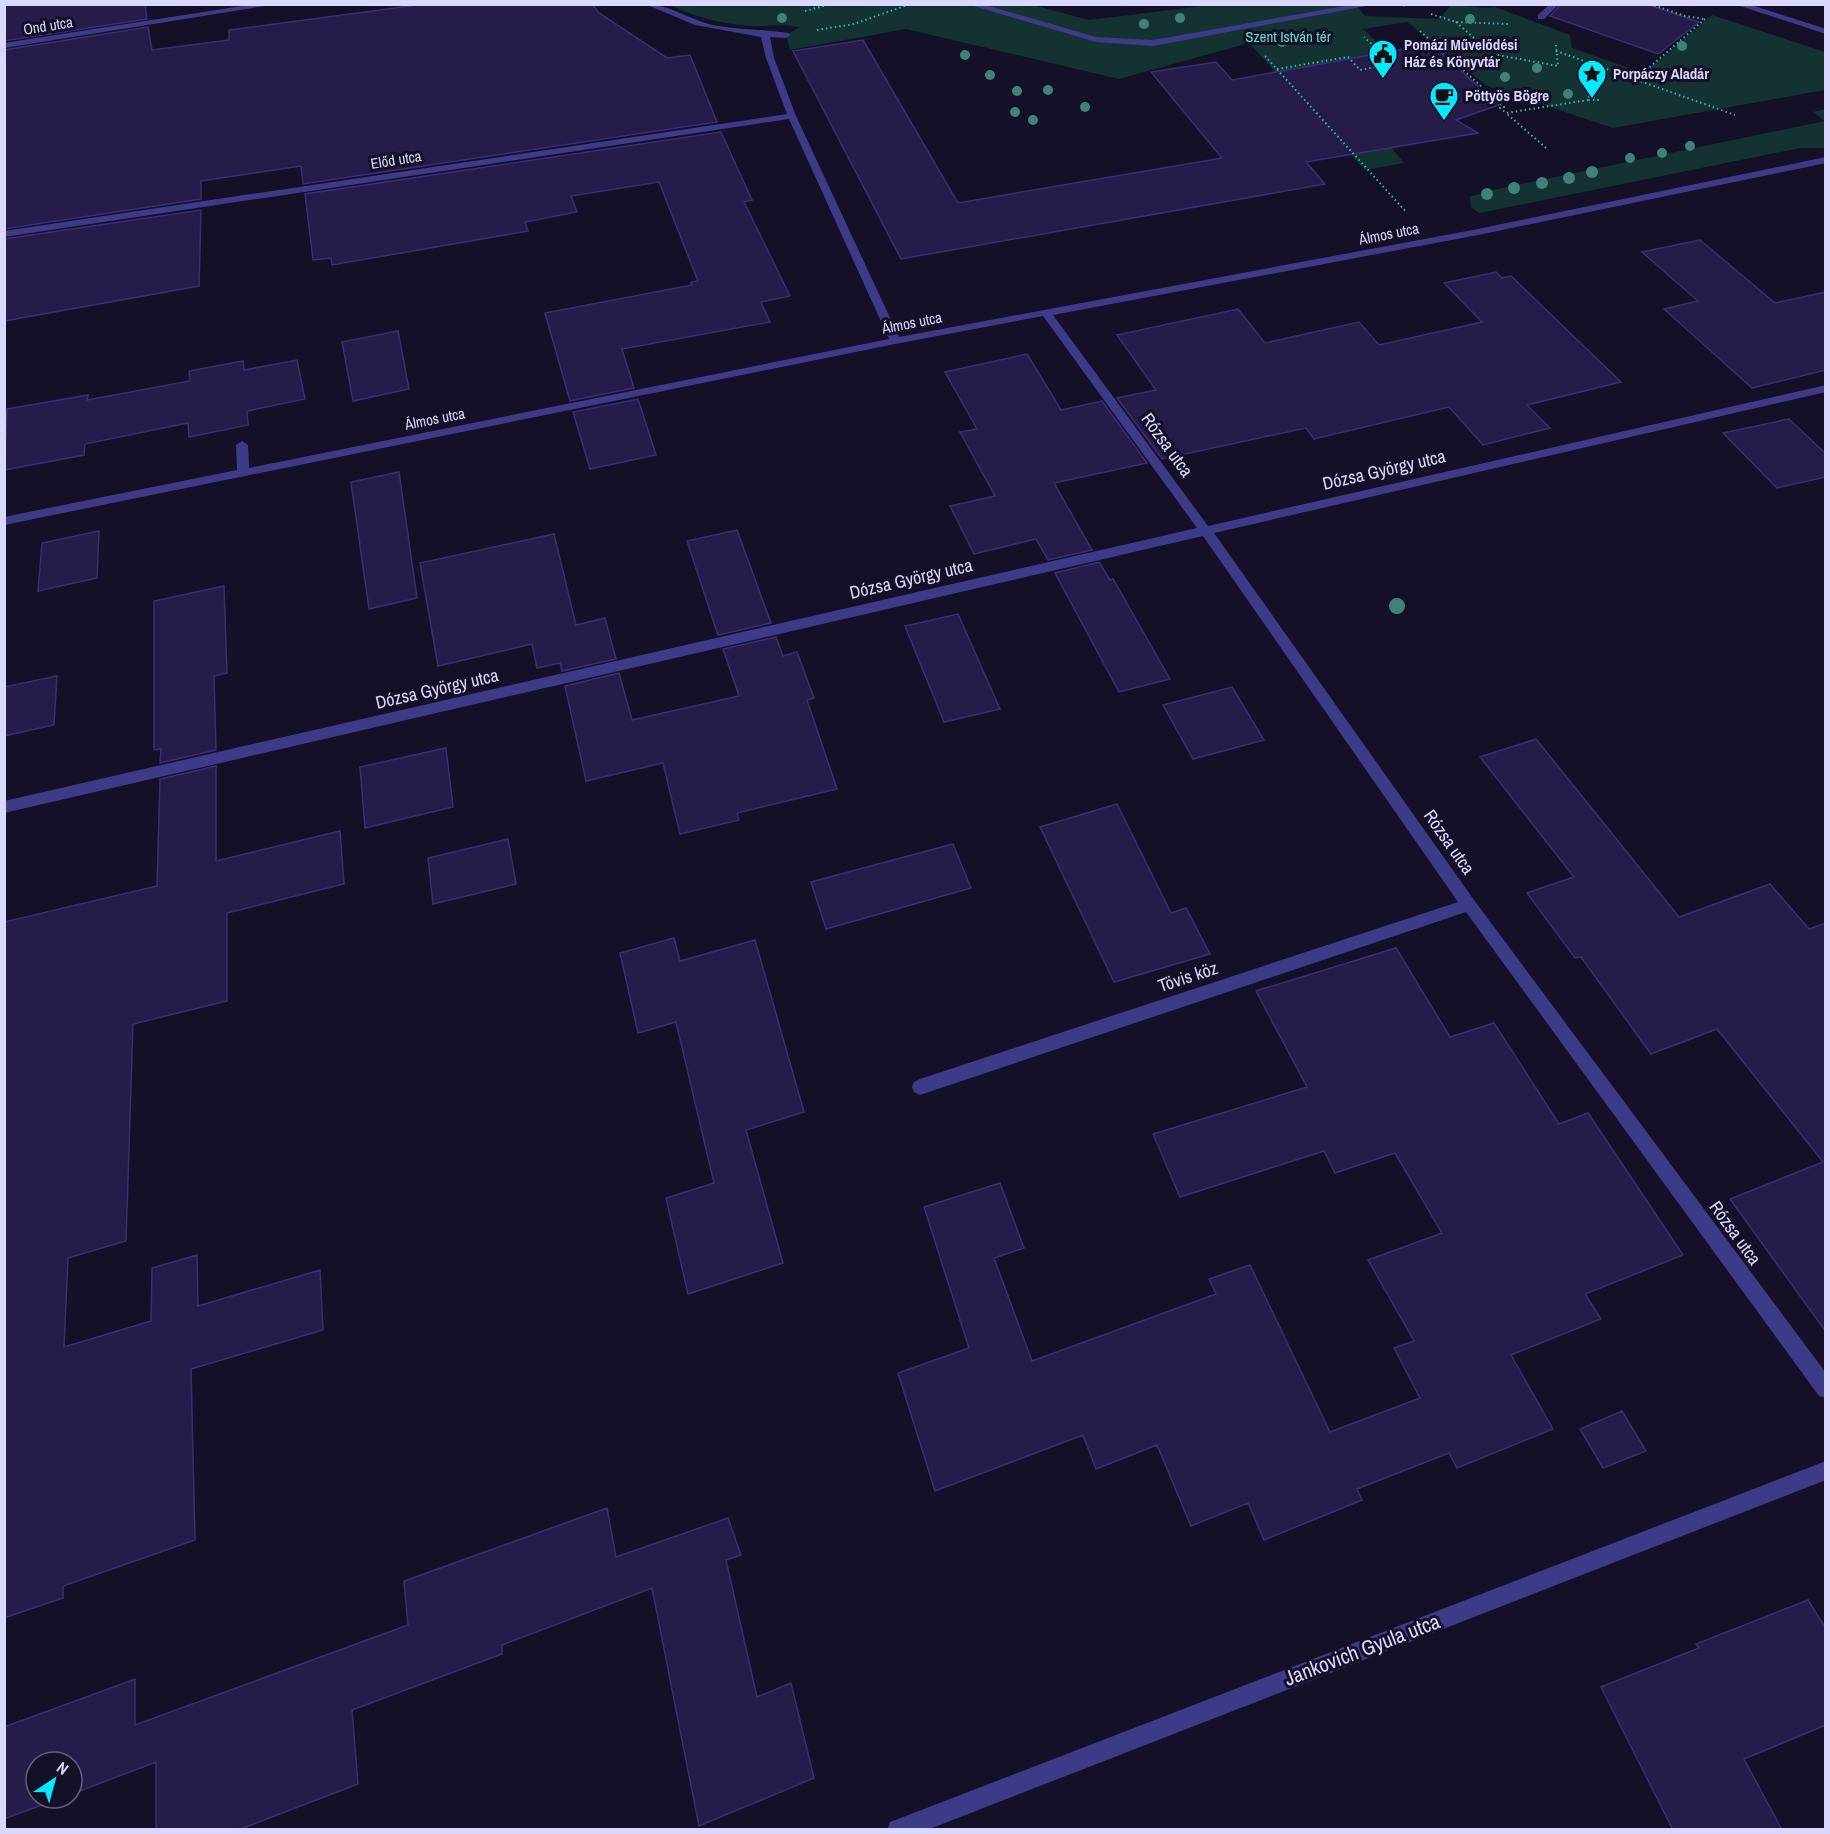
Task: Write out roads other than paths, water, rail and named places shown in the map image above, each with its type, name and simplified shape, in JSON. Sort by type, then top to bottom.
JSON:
[{"type":"street","name":"Ond utca","points":[[4,46],[274,4]]},
{"type":"street","points":[[649,4],[667,14],[704,25],[765,35],[786,35]]},
{"type":"street","points":[[971,4],[1096,39],[1153,44],[1373,4]]},
{"type":"street","points":[[1541,17],[1555,4]]},
{"type":"street","points":[[1738,4],[1826,32]]},
{"type":"street","points":[[765,35],[770,58],[792,116],[895,341]]},
{"type":"street","name":"Előd utca","points":[[4,234],[792,116]]},
{"type":"street","name":"Álmos utca","points":[[4,521],[895,341],[1433,241],[1826,160]]},
{"type":"street","name":"Rózsa utca","points":[[1046,313],[1205,530],[1469,905],[1826,1389]]},
{"type":"street","name":"Dózsa György utca","points":[[4,807],[1826,388]]},
{"type":"street","points":[[242,446],[243,473]]},
{"type":"street","name":"Tövis köz","points":[[920,1087],[1469,905]]},
{"type":"street","name":"Jankovich Gyula utca","points":[[898,1830],[1826,1470]]},
{"type":"place","name":"Pomázi Művelődési Ház és Könyvtár","points":[[1383,80]]},
{"type":"place","name":"Porpáczy Aladár","points":[[1592,100]]},
{"type":"place","name":"Pöttyös Bögre","points":[[1444,122]]},
{"type":"park label","name":"Szent István tér","points":[[1288,37]]}]
